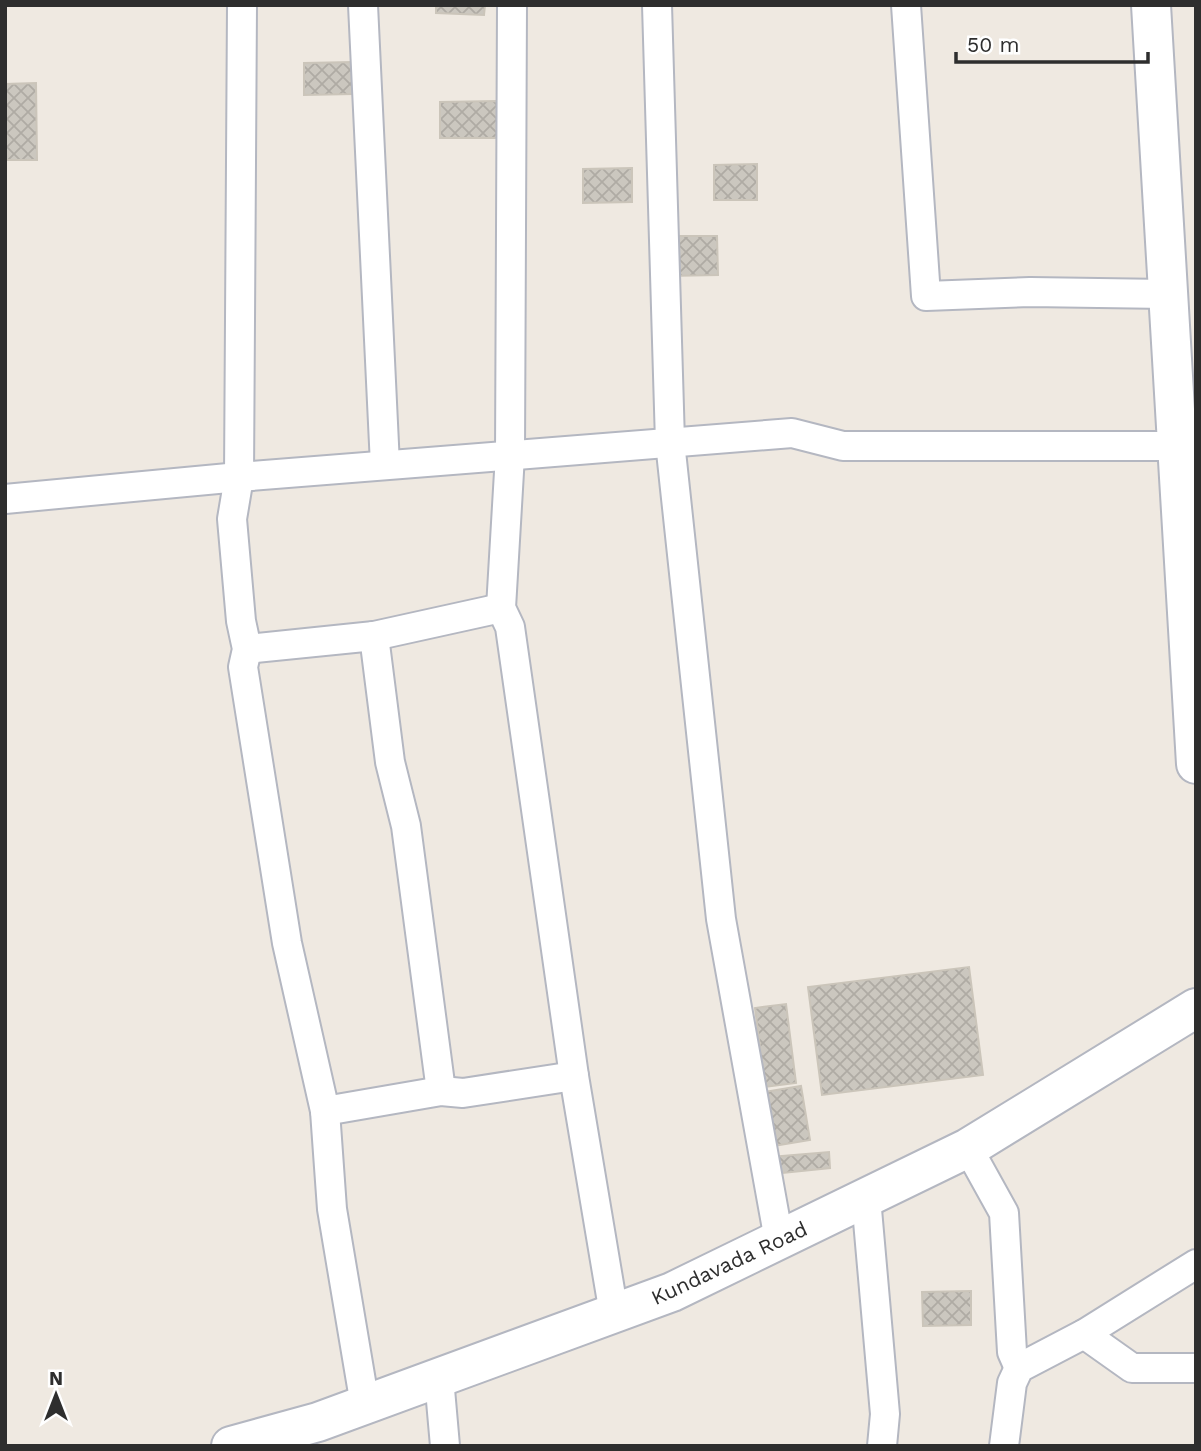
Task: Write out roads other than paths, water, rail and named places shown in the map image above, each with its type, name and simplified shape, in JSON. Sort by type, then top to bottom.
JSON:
[{"type":"street","points":[[242,5],[239,477],[232,519],[241,621],[247,649],[243,667],[287,943],[325,1111],[332,1209],[365,1405]]},
{"type":"street","points":[[363,5],[385,465]]},
{"type":"street","points":[[512,5],[510,455],[501,608],[510,627],[574,1076],[614,1314]]},
{"type":"street","points":[[657,5],[670,442],[721,919],[779,1240]]},
{"type":"street","points":[[906,5],[926,296],[1030,292],[1167,294]]},
{"type":"street","points":[[1152,5],[1167,294],[1186,445],[1196,764]]},
{"type":"street","points":[[5,499],[239,477],[792,433],[843,446],[1186,445]]},
{"type":"street","points":[[247,649],[374,636],[501,608]]},
{"type":"street","points":[[374,636],[390,762],[405,826],[441,1091]]},
{"type":"street","name":"Kundavada Road","points":[[231,1446],[318,1422],[672,1292],[968,1148],[1196,1008]]},
{"type":"street","points":[[325,1111],[441,1091],[463,1093],[574,1076]]},
{"type":"street","points":[[968,1148],[1004,1213],[1012,1352],[1019,1368]]},
{"type":"street","points":[[866,1198],[886,1414],[882,1446]]},
{"type":"street","points":[[1004,1446],[1012,1383],[1019,1368],[1084,1334],[1196,1264]]},
{"type":"street","points":[[1084,1334],[1132,1368],[1196,1368]]},
{"type":"street","points":[[439,1378],[444,1446]]}]
